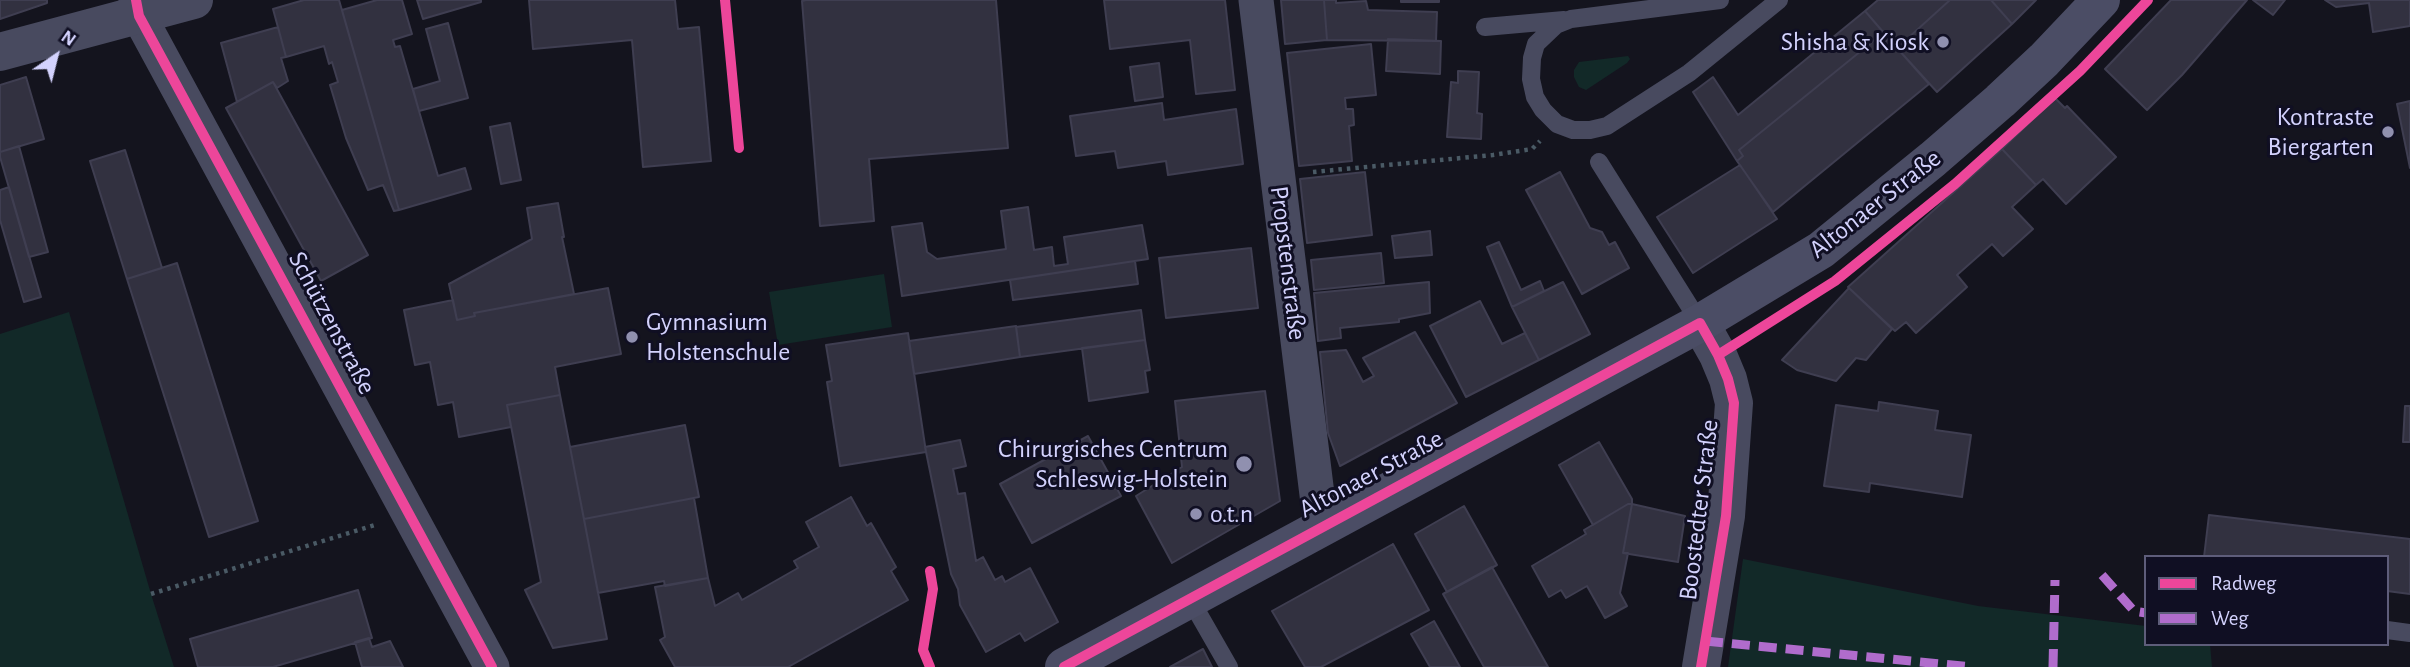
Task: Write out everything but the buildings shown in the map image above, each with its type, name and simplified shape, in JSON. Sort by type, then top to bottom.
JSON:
[{"type":"main road","name":"Altonaer Straße","points":[[1064,667],[1700,323],[1821,250],[2000,101],[2044,60],[2101,0]]},
{"type":"street","points":[[0,52],[138,8],[194,0]]},
{"type":"street","name":"Propstenstraße","points":[[1256,0],[1321,527]]},
{"type":"street","name":"Schützenstraße","points":[[138,8],[492,667]]},
{"type":"street","name":"Boostedter Straße","points":[[1700,323],[1718,355],[1734,403],[1727,516],[1701,667]]},
{"type":"lane","points":[[1485,27],[1720,0]]},
{"type":"lane","points":[[1571,19],[1556,25],[1536,44],[1531,79],[1535,97],[1557,124],[1573,130],[1590,130],[1607,126],[1689,73],[1779,0]]},
{"type":"lane","points":[[1599,162],[1700,323]]},
{"type":"lane","points":[[1189,598],[1229,667]]},
{"type":"lane","points":[[2389,630],[2410,634]]},
{"type":"path","points":[[1277,176],[1532,149],[1557,124]]},
{"type":"path","points":[[150,594],[410,515]]},
{"type":"green space","points":[[1628,56],[1630,59],[1627,63],[1586,90],[1579,87],[1574,70],[1579,62]]},
{"type":"green space","points":[[884,274],[892,327],[778,345],[769,292]]},
{"type":"green space","points":[[69,312],[174,667],[0,667],[0,334]]},
{"type":"green space","points":[[1743,559],[1978,606],[2144,626],[2144,646],[2210,646],[2212,667],[1728,667]]},
{"type":"marked path","points":[[2102,575],[2134,611],[2144,613]]},
{"type":"marked path","points":[[2053,667],[2055,580]]},
{"type":"marked path","points":[[1705,641],[1972,667]]},
{"type":"cycle path","points":[[136,0],[139,16],[492,667]]},
{"type":"cycle path","points":[[725,0],[739,148]]},
{"type":"cycle path","points":[[1718,355],[1835,281],[1955,184],[2080,71],[2148,0]]},
{"type":"cycle path","points":[[1064,667],[1700,323],[1718,355],[1734,403],[1726,516],[1701,667]]},
{"type":"cycle path","points":[[930,571],[933,589],[923,650],[930,667]]},
{"type":"place","name":"Shisha & Kiosk","points":[[1943,42]]},
{"type":"place","name":"Kontraste Biergarten","points":[[2388,132]]},
{"type":"place","name":"Gymnasium Holstenschule","points":[[632,337]]},
{"type":"place","name":"Chirurgisches Centrum Schleswig-Holstein","points":[[1244,464]]},
{"type":"place","name":"o.t.n","points":[[1196,514]]}]
